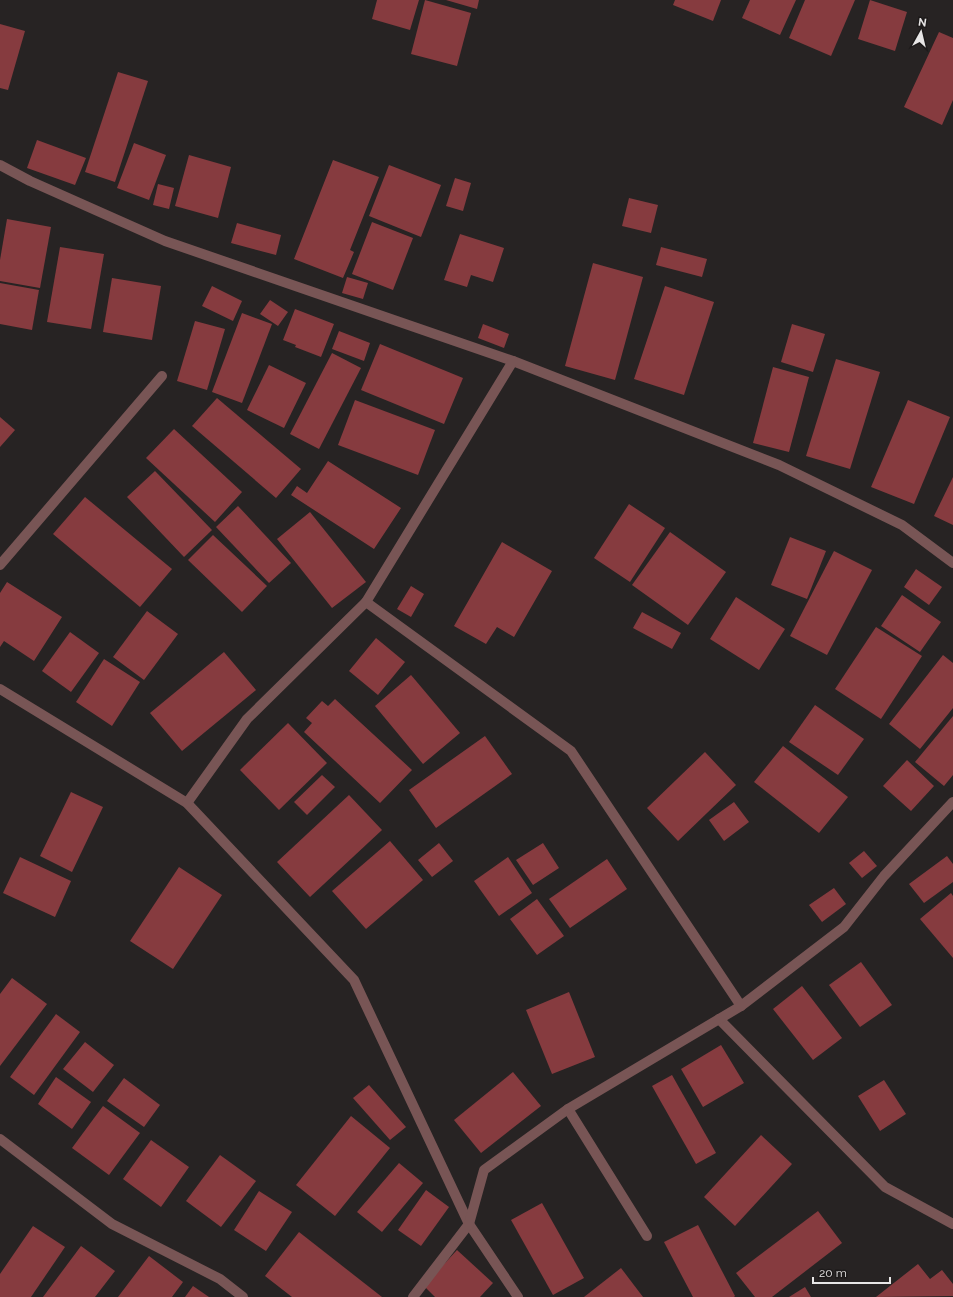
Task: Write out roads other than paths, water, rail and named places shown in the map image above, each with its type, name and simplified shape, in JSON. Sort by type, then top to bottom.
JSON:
[{"type":"street","points":[[0,165],[30,181],[165,241],[513,361],[780,465],[902,525],[953,564]]},
{"type":"street","points":[[187,803],[247,719],[366,602],[513,361]]},
{"type":"street","points":[[0,565],[162,376]]},
{"type":"street","points":[[366,602],[572,751],[741,1006]]},
{"type":"street","points":[[0,689],[187,803],[354,980],[469,1224],[518,1297]]},
{"type":"street","points":[[413,1297],[469,1224],[484,1170],[568,1109],[741,1006],[844,927],[884,876],[953,802]]},
{"type":"street","points":[[719,1019],[885,1187],[953,1224]]},
{"type":"street","points":[[568,1109],[647,1236]]},
{"type":"street","points":[[0,1139],[112,1224],[220,1279],[242,1297]]}]
